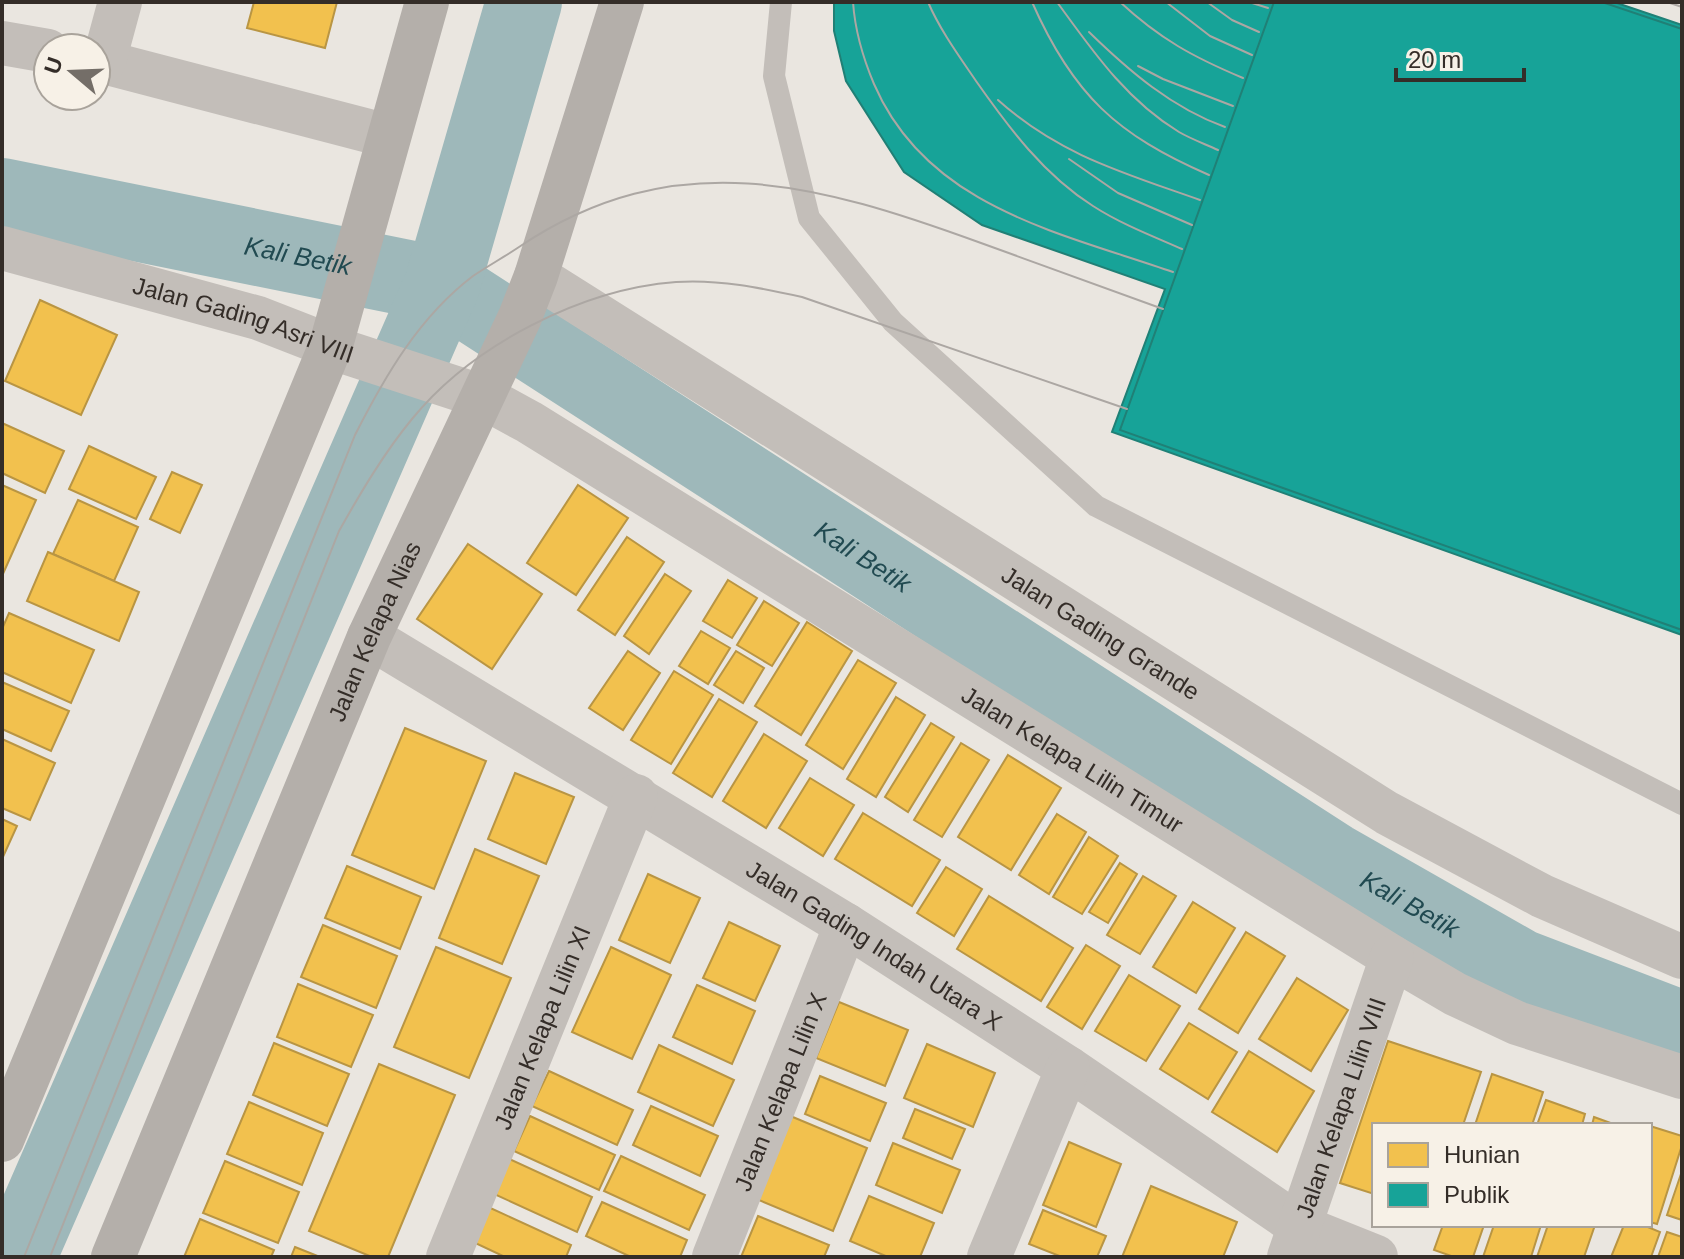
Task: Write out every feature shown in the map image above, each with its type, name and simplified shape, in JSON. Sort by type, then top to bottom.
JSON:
[{"type":"street","points":[[110,32],[120,2]]},
{"type":"street","points":[[2,1140],[339,349],[343,300],[427,2]]},
{"type":"street","name":"Jalan Kelapa Nias","points":[[113,1257],[369,637],[520,317],[536,276],[622,2]]},
{"type":"street","points":[[2,43],[32,48]]},
{"type":"street","points":[[112,63],[388,136]]},
{"type":"street","name":"Jalan Gading Asri VIII","points":[[2,249],[258,318],[424,377],[486,390]]},
{"type":"street","name":"Jalan Gading Grande","points":[[536,276],[1387,813],[1542,896],[1682,957]]},
{"type":"street","name":"Jalan Kelapa Lilin Timur","points":[[486,390],[543,430],[1455,994],[1517,1023],[1682,1077]]},
{"type":"street","name":"Jalan Gading Indah Utara X","points":[[369,637],[846,925],[1068,1068],[1295,1242],[1376,1257]]},
{"type":"street","name":"Jalan Kelapa Lilin XI","points":[[448,1257],[636,796]]},
{"type":"street","name":"Jalan Kelapa Lilin X","points":[[714,1257],[846,925]]},
{"type":"street","name":"Jalan Kelapa Lilin VIII","points":[[1295,1242],[1392,957]]},
{"type":"street","points":[[989,1257],[1068,1068]]},
{"type":"lane","points":[[781,2],[774,76],[809,218],[893,322],[1096,506],[1682,804]]},
{"type":"building: Hunian","points":[[254,2],[337,2],[325,48],[247,28]]},
{"type":"building: Hunian","points":[[40,300],[117,335],[81,415],[5,381]]},
{"type":"building: Hunian","points":[[2,423],[64,451],[45,493],[2,473]]},
{"type":"building: Hunian","points":[[89,446],[156,477],[136,519],[69,489]]},
{"type":"building: Hunian","points":[[172,472],[202,485],[180,533],[150,519]]},
{"type":"building: Hunian","points":[[2,485],[36,500],[2,576]]},
{"type":"building: Hunian","points":[[578,485],[628,518],[576,595],[527,563]]},
{"type":"building: Hunian","points":[[78,500],[138,527],[114,581],[53,554]]},
{"type":"building: Hunian","points":[[627,537],[664,562],[615,635],[578,610]]},
{"type":"building: Hunian","points":[[468,544],[542,594],[492,669],[417,619]]},
{"type":"building: Hunian","points":[[48,552],[139,592],[119,641],[27,601]]},
{"type":"building: Hunian","points":[[665,574],[691,591],[649,654],[624,636]]},
{"type":"building: Hunian","points":[[728,580],[757,598],[732,638],[703,621]]},
{"type":"building: Hunian","points":[[764,601],[799,623],[772,666],[737,645]]},
{"type":"building: Hunian","points":[[9,613],[94,650],[71,703],[2,672],[2,629]]},
{"type":"building: Hunian","points":[[807,622],[852,651],[801,735],[755,706]]},
{"type":"building: Hunian","points":[[701,631],[730,648],[708,684],[679,666]]},
{"type":"building: Hunian","points":[[628,651],[660,673],[623,730],[589,708]]},
{"type":"building: Hunian","points":[[736,651],[764,668],[743,703],[714,685]]},
{"type":"building: Hunian","points":[[858,660],[896,683],[843,769],[806,745]]},
{"type":"building: Hunian","points":[[674,671],[713,695],[671,764],[631,740]]},
{"type":"building: Hunian","points":[[2,682],[69,711],[51,751],[2,729]]},
{"type":"building: Hunian","points":[[896,697],[925,715],[876,797],[847,779]]},
{"type":"building: Hunian","points":[[719,699],[757,722],[712,797],[673,773]]},
{"type":"building: Hunian","points":[[931,723],[954,737],[908,812],[885,797]]},
{"type":"building: Hunian","points":[[405,728],[486,761],[434,889],[352,855]]},
{"type":"building: Hunian","points":[[764,734],[807,761],[766,828],[723,801]]},
{"type":"building: Hunian","points":[[2,739],[55,763],[30,820],[2,808]]},
{"type":"building: Hunian","points":[[961,743],[989,760],[942,837],[914,820]]},
{"type":"building: Hunian","points":[[1008,755],[1061,788],[1011,870],[958,837]]},
{"type":"building: Hunian","points":[[515,773],[574,797],[546,864],[488,839]]},
{"type":"building: Hunian","points":[[810,778],[854,805],[823,856],[779,828]]},
{"type":"building: Hunian","points":[[863,813],[940,860],[912,906],[835,859]]},
{"type":"building: Hunian","points":[[1057,814],[1086,832],[1049,894],[1019,875]]},
{"type":"building: Hunian","points":[[2,819],[17,826],[2,859]]},
{"type":"building: Hunian","points":[[1089,837],[1118,856],[1082,914],[1053,897]]},
{"type":"building: Hunian","points":[[475,849],[539,876],[502,964],[439,938]]},
{"type":"building: Hunian","points":[[1120,863],[1137,874],[1108,923],[1089,912]]},
{"type":"building: Hunian","points":[[347,866],[421,897],[400,949],[325,918]]},
{"type":"building: Hunian","points":[[946,867],[982,889],[954,936],[917,913]]},
{"type":"building: Hunian","points":[[648,874],[700,898],[670,963],[619,940]]},
{"type":"building: Hunian","points":[[1143,876],[1176,896],[1140,954],[1107,935]]},
{"type":"building: Hunian","points":[[989,896],[1073,948],[1041,1001],[957,949]]},
{"type":"building: Hunian","points":[[1193,902],[1235,928],[1196,993],[1153,967]]},
{"type":"building: Hunian","points":[[729,922],[780,946],[755,1001],[703,978]]},
{"type":"building: Hunian","points":[[323,925],[397,956],[376,1008],[301,977]]},
{"type":"building: Hunian","points":[[1246,932],[1285,956],[1238,1033],[1199,1009]]},
{"type":"building: Hunian","points":[[1086,945],[1120,966],[1082,1029],[1047,1007]]},
{"type":"building: Hunian","points":[[436,947],[511,978],[469,1078],[394,1047]]},
{"type":"building: Hunian","points":[[611,947],[671,975],[632,1059],[572,1032]]},
{"type":"building: Hunian","points":[[1129,975],[1180,1006],[1146,1061],[1095,1031]]},
{"type":"building: Hunian","points":[[1297,978],[1348,1010],[1311,1071],[1259,1039]]},
{"type":"building: Hunian","points":[[298,984],[373,1015],[351,1067],[277,1037]]},
{"type":"building: Hunian","points":[[697,985],[755,1011],[732,1064],[673,1037]]},
{"type":"building: Hunian","points":[[839,1002],[908,1030],[885,1086],[816,1058]]},
{"type":"building: Hunian","points":[[1189,1023],[1237,1052],[1208,1099],[1160,1069]]},
{"type":"building: Hunian","points":[[1388,1041],[1481,1072],[1464,1123],[1372,1123],[1372,1193],[1340,1183]]},
{"type":"building: Hunian","points":[[274,1043],[349,1074],[327,1126],[253,1095]]},
{"type":"building: Hunian","points":[[927,1044],[995,1073],[973,1127],[904,1098]]},
{"type":"building: Hunian","points":[[659,1045],[734,1080],[713,1126],[638,1092]]},
{"type":"building: Hunian","points":[[1249,1051],[1314,1091],[1277,1152],[1212,1112]]},
{"type":"building: Hunian","points":[[379,1064],[455,1095],[388,1257],[372,1257],[309,1231]]},
{"type":"building: Hunian","points":[[549,1071],[633,1110],[617,1145],[532,1106]]},
{"type":"building: Hunian","points":[[1492,1074],[1543,1092],[1533,1123],[1476,1123]]},
{"type":"building: Hunian","points":[[820,1076],[886,1103],[870,1141],[805,1114]]},
{"type":"building: Hunian","points":[[1546,1100],[1585,1114],[1583,1123],[1538,1123]]},
{"type":"building: Hunian","points":[[249,1102],[323,1133],[302,1185],[227,1154]]},
{"type":"building: Hunian","points":[[651,1106],[718,1136],[700,1176],[633,1145]]},
{"type":"building: Hunian","points":[[915,1109],[965,1129],[952,1159],[903,1138]]},
{"type":"building: Hunian","points":[[788,1115],[867,1148],[833,1231],[754,1198]]},
{"type":"building: Hunian","points":[[530,1116],[615,1155],[599,1190],[514,1151]]},
{"type":"building: Hunian","points":[[1594,1117],[1610,1123],[1592,1123]]},
{"type":"building: Hunian","points":[[1652,1127],[1682,1136],[1682,1145],[1657,1224],[1652,1223]]},
{"type":"building: Hunian","points":[[1069,1142],[1121,1164],[1096,1227],[1043,1205]]},
{"type":"building: Hunian","points":[[893,1143],[960,1170],[942,1213],[876,1185]]},
{"type":"building: Hunian","points":[[621,1156],[705,1195],[689,1230],[604,1191]]},
{"type":"building: Hunian","points":[[507,1158],[592,1197],[577,1232],[492,1193]]},
{"type":"building: Hunian","points":[[225,1161],[299,1192],[278,1243],[203,1213]]},
{"type":"building: Hunian","points":[[1682,1171],[1682,1220],[1667,1215]]},
{"type":"building: Hunian","points":[[1151,1186],[1237,1222],[1223,1257],[1122,1257]]},
{"type":"building: Hunian","points":[[869,1196],[934,1223],[920,1257],[888,1257],[850,1241]]},
{"type":"building: Hunian","points":[[602,1202],[687,1240],[680,1257],[631,1257],[586,1236]]},
{"type":"building: Hunian","points":[[486,1206],[571,1245],[566,1257],[505,1257],[471,1241]]},
{"type":"building: Hunian","points":[[1043,1210],[1106,1236],[1097,1257],[1062,1257],[1029,1244]]},
{"type":"building: Hunian","points":[[758,1216],[829,1245],[824,1257],[741,1257]]},
{"type":"building: Hunian","points":[[200,1219],[274,1250],[271,1257],[184,1257]]},
{"type":"building: Hunian","points":[[1442,1227],[1483,1227],[1473,1257],[1454,1257],[1434,1250]]},
{"type":"building: Hunian","points":[[1493,1227],[1540,1227],[1531,1257],[1483,1257]]},
{"type":"building: Hunian","points":[[1547,1227],[1594,1227],[1584,1257],[1537,1257]]},
{"type":"building: Hunian","points":[[1623,1227],[1648,1227],[1660,1232],[1651,1257],[1611,1257]]},
{"type":"building: Hunian","points":[[1667,1232],[1682,1237],[1682,1257],[1658,1257]]},
{"type":"building: Hunian","points":[[295,1247],[320,1257],[291,1257]]},
{"type":"building: Publik","points":[[834,2],[1614,2],[1682,25],[1682,635],[1112,432],[1165,289],[982,225],[904,172],[846,81],[834,31]]},
{"type":"building: Publik","points":[[1274,2],[1602,2],[1682,29],[1682,630],[1120,430]]},
{"type":"waterway","points":[[18,1257],[442,285],[524,2]]},
{"type":"waterway","name":"Kali Betik","points":[[2,196],[442,285],[1332,860],[1520,967],[1682,1029]]},
{"type":"tram line","points":[[853,2],[860,44],[874,84],[897,126],[927,160],[962,187],[1000,209],[1085,243],[1173,272]]},
{"type":"tram line","points":[[928,2],[944,33],[976,81],[1043,165],[1075,194],[1104,212],[1182,249]]},
{"type":"tram line","points":[[1032,2],[1064,63],[1101,108],[1148,144],[1209,175]]},
{"type":"tram line","points":[[1057,2],[1111,73],[1142,105],[1179,132],[1218,150]]},
{"type":"tram line","points":[[1120,2],[1178,46],[1243,78]]},
{"type":"tram line","points":[[1166,2],[1210,36],[1252,55]]},
{"type":"tram line","points":[[1207,2],[1232,20],[1259,32]]},
{"type":"tram line","points":[[1249,2],[1268,8]]},
{"type":"tram line","points":[[1667,2],[1682,7]]},
{"type":"tram line","points":[[1089,32],[1169,99],[1225,127]]},
{"type":"tram line","points":[[1138,66],[1233,106]]},
{"type":"tram line","points":[[998,100],[1021,119],[1069,149],[1200,200]]},
{"type":"tram line","points":[[1069,159],[1118,193],[1192,225]]},
{"type":"tram line","points":[[24,1257],[355,435],[405,349],[436,310],[473,276],[577,214],[634,194],[691,184],[748,184],[805,191],[862,204],[921,222],[1163,309]]},
{"type":"tram line","points":[[50,1257],[339,531],[373,473],[402,432],[437,392],[465,367],[531,325],[604,296],[676,282],[724,283],[802,297],[1127,409]]}]
